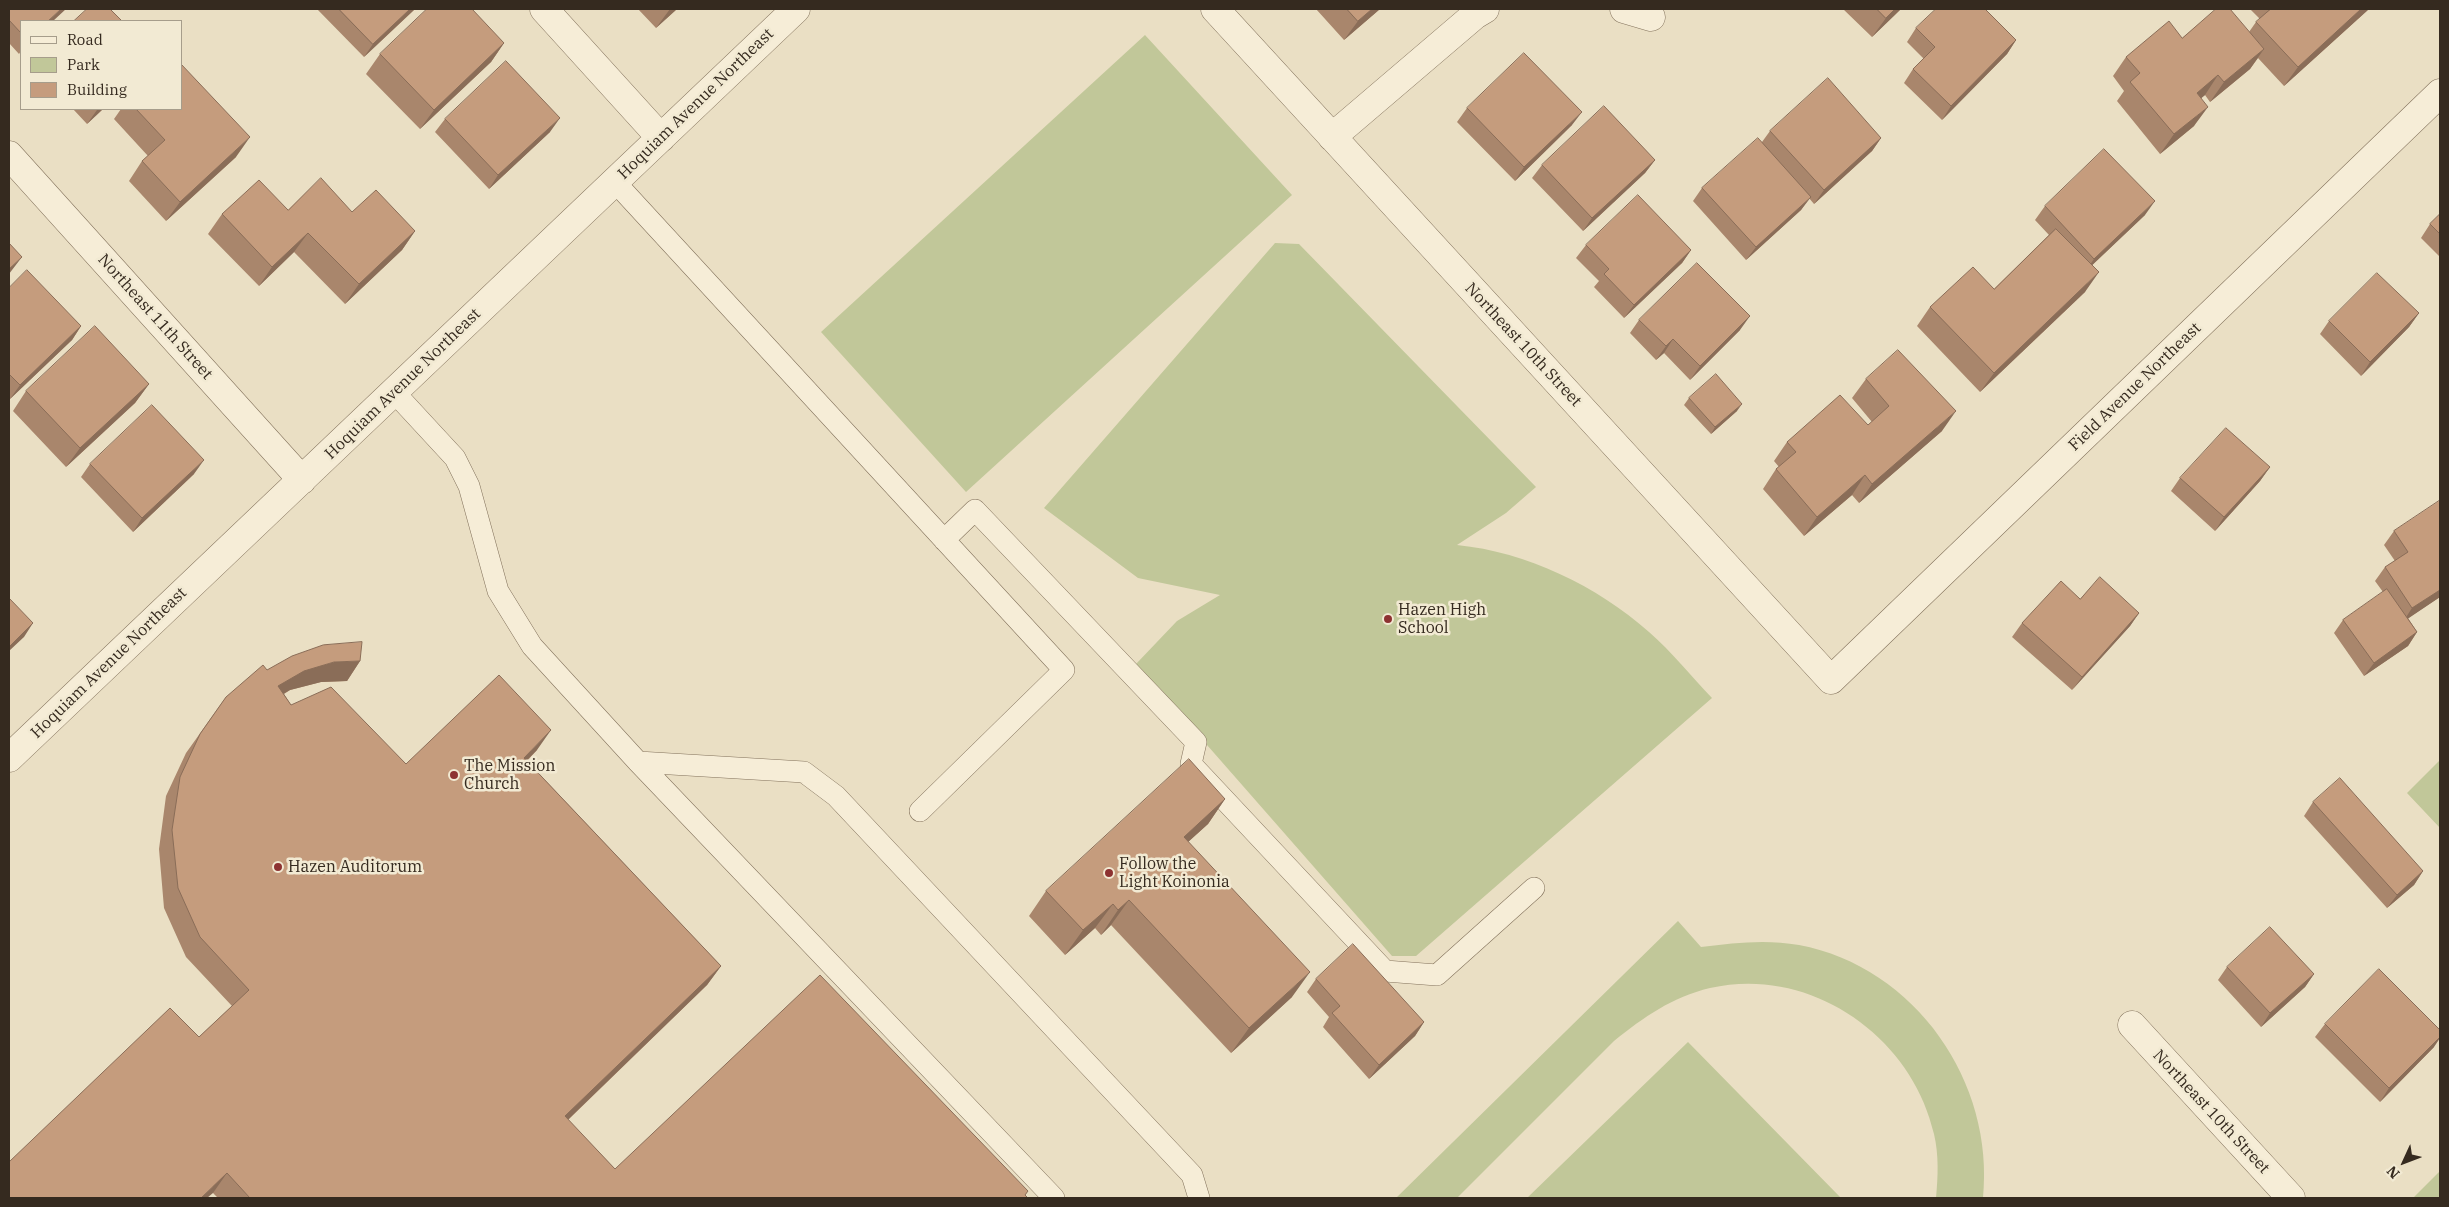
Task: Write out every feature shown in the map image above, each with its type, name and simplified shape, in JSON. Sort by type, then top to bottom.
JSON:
[{"type":"street","points":[[544,9],[661,138]]},
{"type":"street","name":"Hoquiam Avenue Northeast","points":[[9,758],[796,9]]},
{"type":"street","name":"Northeast 10th Street","points":[[1215,9],[1831,680]]},
{"type":"street","points":[[1332,137],[1475,15],[1485,9]]},
{"type":"street","points":[[1624,9],[1651,17]]},
{"type":"street","name":"Field Avenue Northeast","points":[[1831,680],[2440,93]]},
{"type":"street","name":"Northeast 11th Street","points":[[9,155],[302,480]]},
{"type":"street","name":"Northeast 10th Street","points":[[2132,1025],[2291,1198]]},
{"type":"lane","points":[[615,182],[1064,670],[920,811]]},
{"type":"lane","points":[[394,392],[454,458],[469,486],[498,591],[532,646],[638,762],[1054,1198]]},
{"type":"lane","points":[[944,540],[975,510],[1196,742],[1191,764],[1385,971],[1437,975],[1534,888]]},
{"type":"lane","points":[[638,762],[804,772],[836,796],[1192,1175],[1199,1198]]},
{"type":"green space","points":[[1145,35],[1292,195],[966,492],[821,332]]},
{"type":"green space","points":[[1275,243],[1299,244],[1536,487],[1506,513],[1457,545],[1509,555],[1535,563],[1584,586],[1629,615],[1649,632],[1674,656],[1712,698],[1416,956],[1392,956],[1136,664],[1177,621],[1220,595],[1138,578],[1044,508]]},
{"type":"green space","points":[[2440,760],[2440,828],[2407,793]]},
{"type":"green space","points":[[1678,921],[1701,947],[1774,942],[1799,945],[1841,957],[1879,978],[1912,1004],[1939,1037],[1961,1073],[1976,1113],[1983,1155],[1983,1198],[1936,1198],[1938,1166],[1936,1142],[1922,1099],[1904,1067],[1880,1039],[1851,1016],[1819,998],[1784,987],[1747,984],[1710,988],[1696,992],[1671,1002],[1636,1024],[1614,1041],[1457,1198],[1396,1198]]},
{"type":"green space","points":[[1688,1042],[1841,1198],[1527,1198]]},
{"type":"green space","points":[[2440,1171],[2440,1198],[2413,1198]]},
{"type":"building","points":[[9,9],[61,9],[49,20],[20,20],[20,32],[9,20]]},
{"type":"building","points":[[87,9],[110,9],[121,20],[75,20]]},
{"type":"building","points":[[339,9],[410,9],[373,44]]},
{"type":"building","points":[[427,9],[472,9],[504,43],[434,110],[380,54]]},
{"type":"building","points":[[1347,9],[1372,9],[1358,21]]},
{"type":"building","points":[[1877,9],[1895,9],[1886,18]]},
{"type":"building","points":[[1936,9],[1985,9],[2016,40],[1951,106],[1913,69],[1935,47],[1916,28]]},
{"type":"building","points":[[2216,9],[2230,9],[2264,49],[2224,82],[2218,75],[2197,93],[2208,107],[2174,134],[2130,82],[2140,73],[2126,57],[2169,21],[2182,38]]},
{"type":"building","points":[[2271,9],[2361,9],[2298,67],[2256,22]]},
{"type":"building","points":[[1524,53],[1582,112],[1524,167],[1467,108]]},
{"type":"building","points":[[506,61],[560,118],[498,175],[445,119]]},
{"type":"building","points":[[182,65],[250,137],[180,202],[142,161],[165,140],[137,110],[182,110]]},
{"type":"building","points":[[1828,78],[1881,138],[1824,190],[1770,131]]},
{"type":"building","points":[[1604,106],[1655,160],[1592,218],[1542,165]]},
{"type":"building","points":[[1758,138],[1811,197],[1756,247],[1702,188]]},
{"type":"building","points":[[2104,149],[2155,201],[2094,259],[2045,206]]},
{"type":"building","points":[[321,178],[352,212],[376,190],[415,231],[359,284],[308,233],[272,267],[222,214],[259,180],[288,210]]},
{"type":"building","points":[[1638,195],[1691,250],[1634,305],[1604,274],[1609,269],[1586,245]]},
{"type":"building","points":[[2440,214],[2440,234],[2430,224]]},
{"type":"building","points":[[2056,229],[2099,272],[1994,373],[1930,307],[1973,267],[1994,289]]},
{"type":"building","points":[[9,243],[22,257],[9,269]]},
{"type":"building","points":[[1697,263],[1750,316],[1700,366],[1673,339],[1666,346],[1639,320]]},
{"type":"building","points":[[27,270],[81,326],[20,385],[9,374],[9,288]]},
{"type":"building","points":[[2377,273],[2419,313],[2370,362],[2329,321]]},
{"type":"building","points":[[95,326],[149,384],[80,448],[26,391]]},
{"type":"building","points":[[1898,350],[1956,411],[1872,484],[1865,475],[1817,517],[1776,469],[1796,452],[1787,442],[1840,395],[1868,425],[1889,406],[1866,379]]},
{"type":"building","points":[[1716,374],[1742,404],[1715,427],[1689,398]]},
{"type":"building","points":[[152,405],[204,460],[142,518],[90,464]]},
{"type":"building","points":[[2226,428],[2270,467],[2224,517],[2180,478]]},
{"type":"building","points":[[2439,501],[2440,590],[2412,608],[2385,567],[2408,552],[2394,531]]},
{"type":"building","points":[[2100,577],[2139,613],[2082,677],[2022,623],[2061,581],[2080,599]]},
{"type":"building","points":[[2387,589],[2417,632],[2374,663],[2343,620]]},
{"type":"building","points":[[9,598],[33,623],[9,647]]},
{"type":"building","points":[[362,642],[360,661],[334,662],[304,671],[278,686],[291,705],[331,687],[406,764],[499,675],[551,730],[524,758],[721,966],[565,1116],[615,1169],[820,975],[1028,1191],[1025,1195],[1028,1198],[250,1198],[227,1173],[201,1198],[9,1198],[9,1162],[170,1008],[199,1037],[249,990],[200,937],[178,888],[172,830],[180,777],[200,734],[226,697],[263,665],[267,670],[292,656],[323,645]]},
{"type":"building","points":[[1189,759],[1225,799],[1184,837],[1310,972],[1249,1028],[1129,900],[1118,910],[1113,904],[1083,930],[1046,891]]},
{"type":"building","points":[[2340,778],[2423,871],[2397,895],[2313,802]]},
{"type":"building","points":[[2270,927],[2314,974],[2270,1013],[2227,967]]},
{"type":"building","points":[[1353,944],[1424,1022],[1379,1065],[1332,1013],[1340,1006],[1316,979]]},
{"type":"building","points":[[2379,969],[2440,1030],[2440,1037],[2389,1088],[2325,1024]]},
{"type":"place","name":"Hazen High School","points":[[1388,619]]},
{"type":"place","name":"The Mission Church","points":[[454,775]]},
{"type":"place","name":"Hazen Auditorum","points":[[278,867]]},
{"type":"place","name":"Follow the Light Koinonia","points":[[1109,873]]}]
